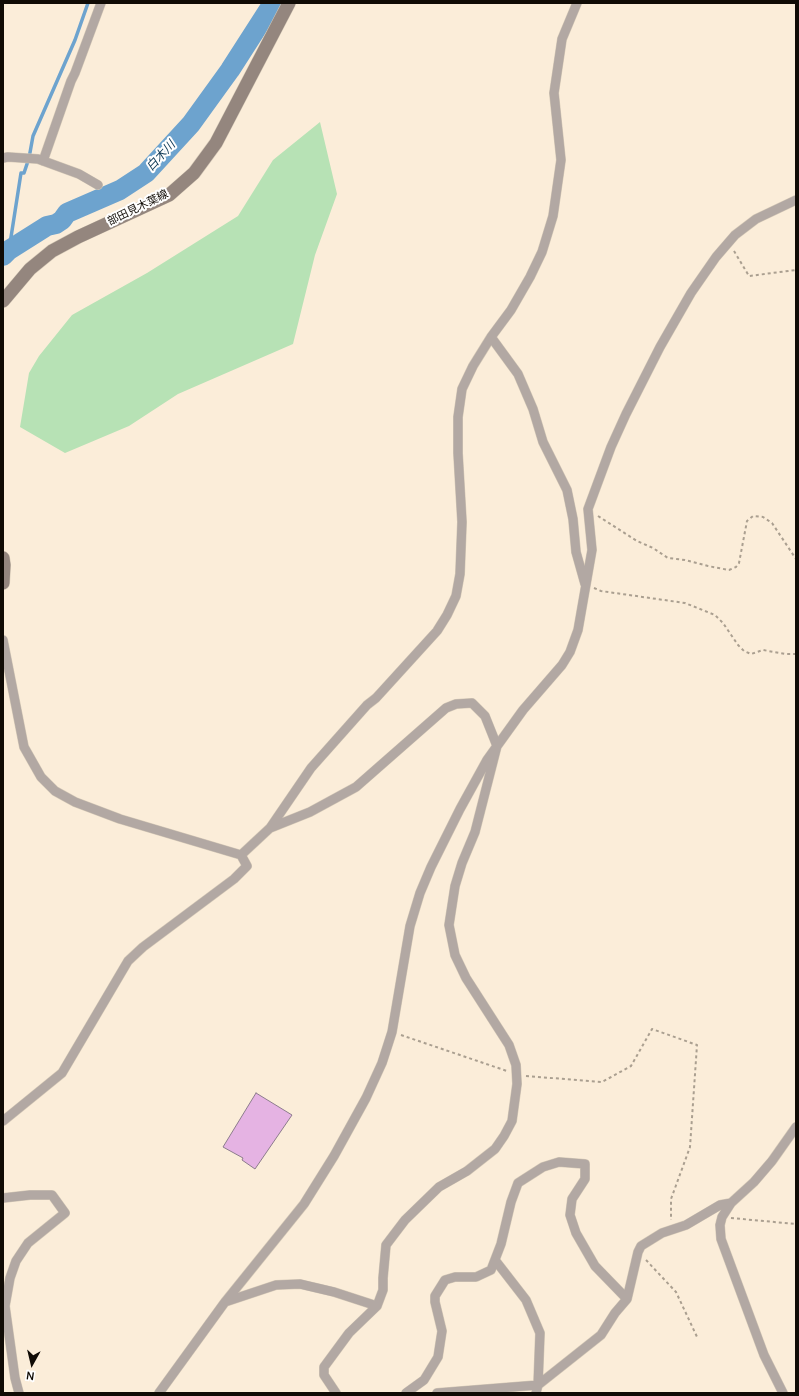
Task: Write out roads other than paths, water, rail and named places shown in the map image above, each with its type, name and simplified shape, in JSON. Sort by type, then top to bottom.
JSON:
[{"type":"main road","name":"部田見木葉線","points":[[3,301],[30,269],[52,252],[78,237],[169,195],[194,172],[216,143],[289,3]]},
{"type":"main road","points":[[3,558],[3,583]]},
{"type":"street","points":[[43,161],[71,81],[101,3]]},
{"type":"street","points":[[241,855],[270,828],[312,768],[367,705],[376,698],[437,631],[456,596],[460,574],[462,522],[458,453],[458,417],[462,389],[473,366],[490,337],[511,310],[530,277],[542,252],[553,216],[561,160],[554,93],[562,39],[577,3]]},
{"type":"street","points":[[3,158],[38,159],[79,174],[98,185]]},
{"type":"street","points":[[159,1393],[225,1302],[304,1204],[334,1156],[366,1098],[382,1063],[392,1032],[410,926],[420,893],[431,867],[460,809],[487,760],[523,710],[562,665],[570,652],[578,630],[588,587],[592,550],[588,509],[611,447],[660,347],[691,293],[728,242],[756,219],[796,200]]},
{"type":"street","points":[[490,337],[518,374],[533,409],[543,442],[567,490],[573,519],[576,552],[588,587]]},
{"type":"street","points":[[3,640],[24,747],[41,777],[55,791],[75,802],[120,819],[241,855],[247,866],[234,878],[143,947],[128,961],[62,1073],[3,1121]]},
{"type":"street","points":[[270,828],[310,812],[356,787],[446,708],[456,704],[472,703],[485,716],[497,746],[475,832],[454,886],[449,925],[455,955],[466,978],[509,1045],[516,1065],[517,1084],[512,1121],[495,1149],[467,1171],[439,1187],[404,1220],[386,1245],[383,1290],[377,1306],[349,1333],[324,1367],[324,1375],[336,1393]]},
{"type":"street","points":[[783,1393],[764,1355],[724,1246],[720,1225],[722,1217],[732,1203],[754,1182],[772,1161],[796,1126]]},
{"type":"street","points":[[406,1393],[424,1380],[438,1357],[442,1331],[435,1296],[444,1280],[456,1277],[476,1277],[491,1270],[502,1244],[510,1202],[518,1183],[542,1167],[559,1162],[585,1164],[585,1179],[572,1199],[570,1215],[576,1233],[595,1266],[627,1299]]},
{"type":"street","points":[[3,1198],[30,1195],[52,1195],[65,1213],[28,1243],[16,1261],[10,1278],[5,1306],[18,1393]]},
{"type":"street","points":[[437,1393],[537,1389],[601,1336],[615,1313],[627,1299],[638,1252],[641,1246],[662,1233],[686,1226],[720,1205],[732,1203]]},
{"type":"street","points":[[495,1260],[526,1300],[540,1333],[537,1389]]},
{"type":"street","points":[[225,1302],[276,1285],[300,1284],[334,1292],[377,1306]]},
{"type":"waterway","points":[[9,250],[21,173],[24,173],[29,158],[33,136],[75,40],[88,3]]},
{"type":"waterway","name":"白木川","points":[[3,256],[9,250],[47,226],[56,224],[62,220],[67,213],[120,190],[146,173],[191,124],[230,70],[273,3]]}]
